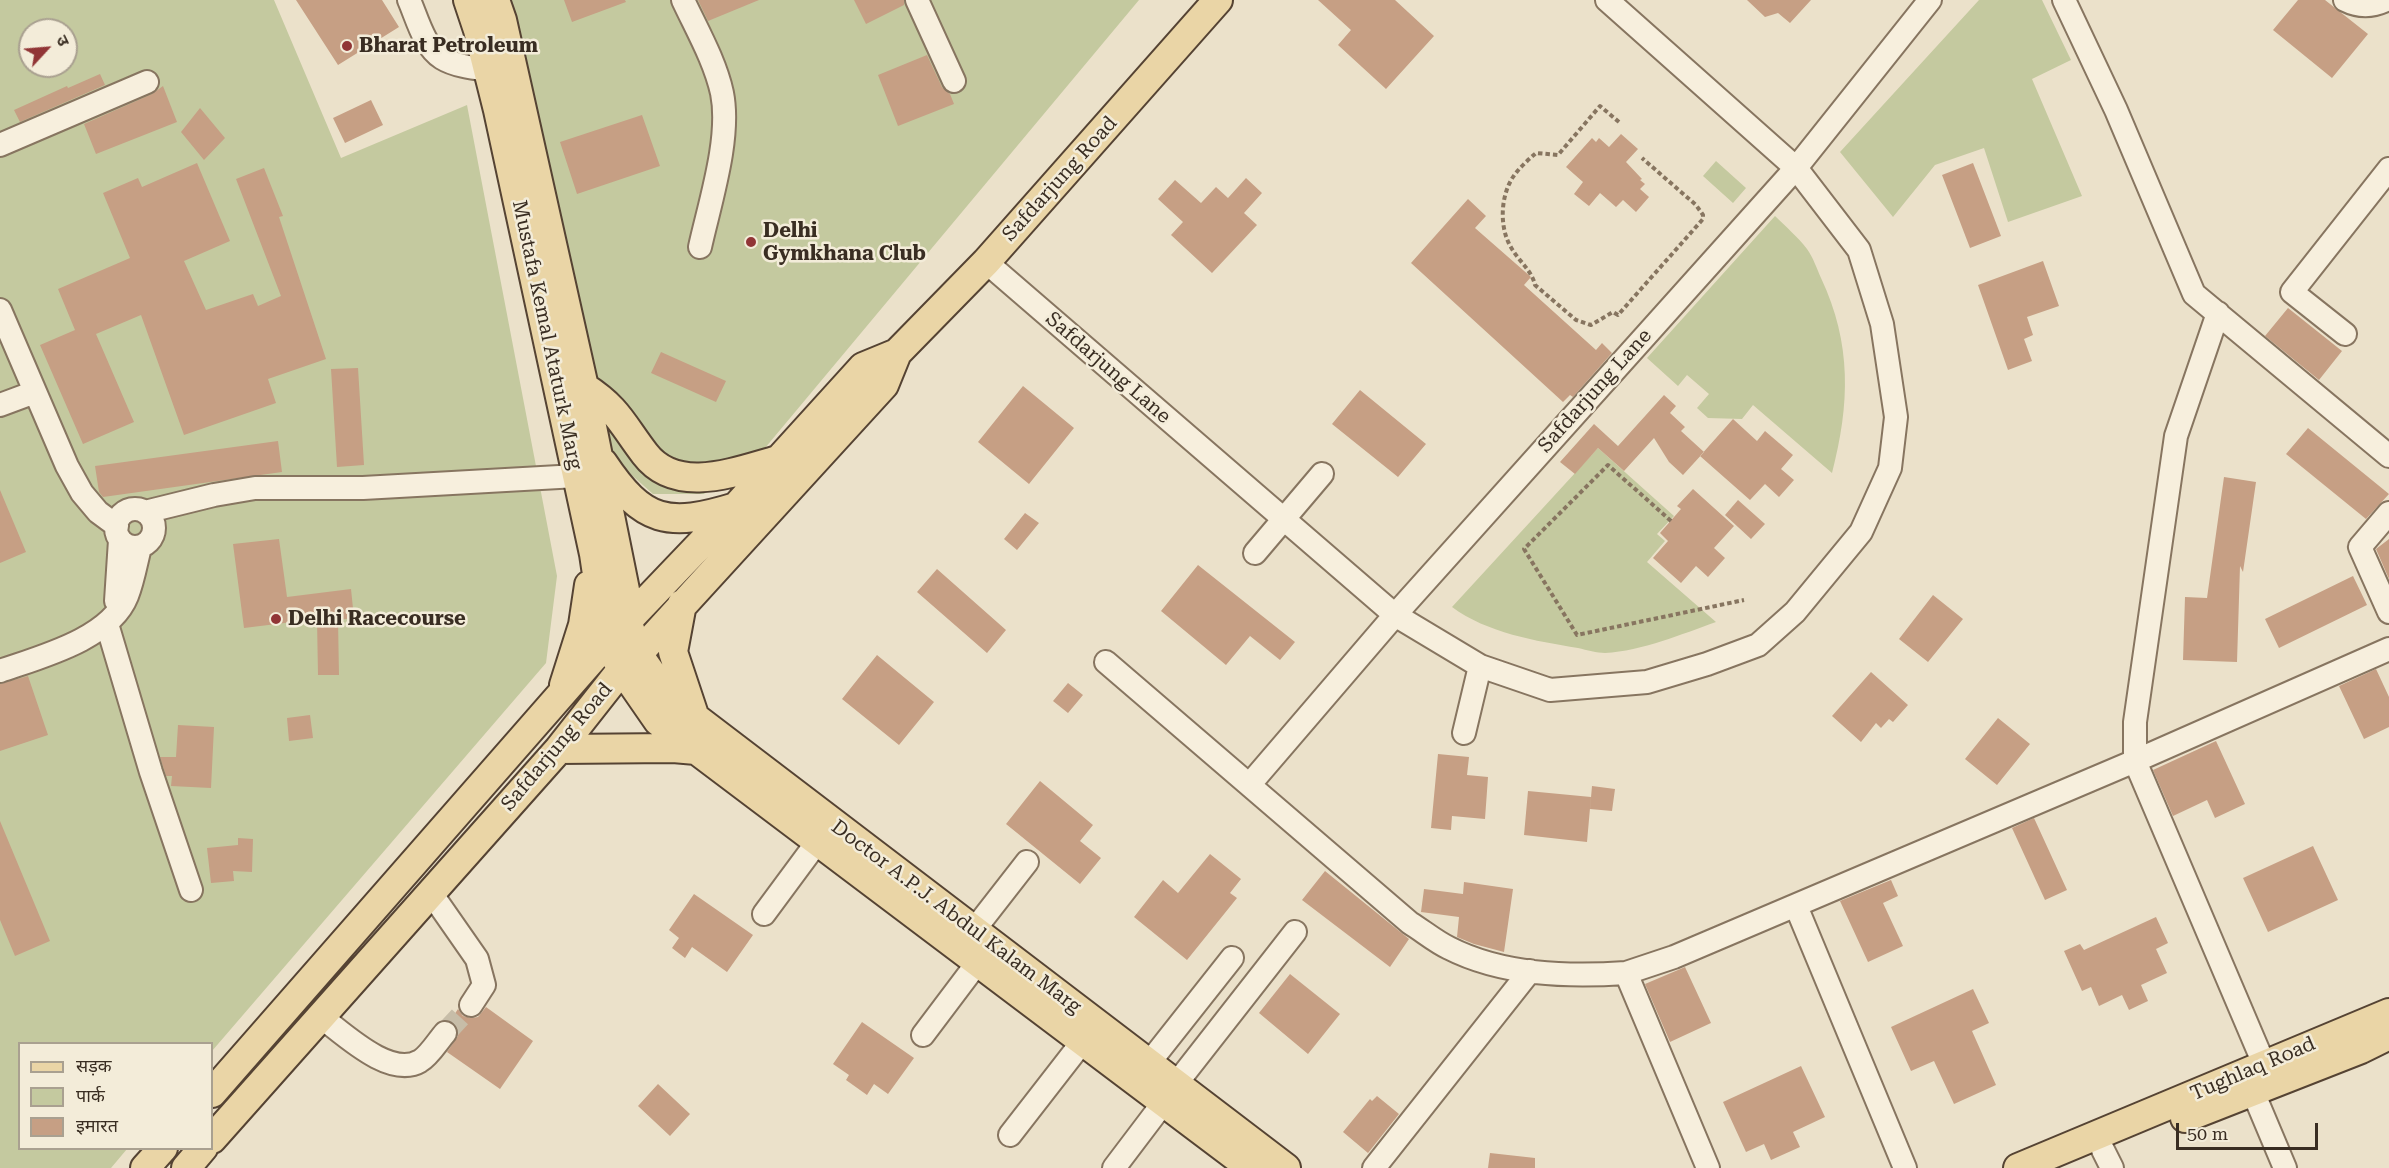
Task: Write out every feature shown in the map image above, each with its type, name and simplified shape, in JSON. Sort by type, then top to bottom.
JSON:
[{"type":"main road","name":"Mustafa Kemal Ataturk Marg","points":[[468,0],[489,70],[594,554],[607,642],[630,661]]},
{"type":"main road","name":"Mustafa Kemal Ataturk Marg","points":[[495,0],[502,20],[584,387],[595,451],[625,590],[630,661]]},
{"type":"main road","name":"Safdarjung Road","points":[[213,1138],[559,749],[630,661],[884,385],[897,353],[986,262],[1218,0]]},
{"type":"main road","name":"Safdarjung Road","points":[[213,1092],[607,642],[628,623],[736,507],[863,367],[897,353]]},
{"type":"main road","points":[[584,387],[614,410],[646,456],[666,471],[692,478],[720,476],[778,460]]},
{"type":"main road","points":[[595,451],[621,490],[640,508],[661,516],[682,518],[707,516],[736,507]]},
{"type":"main road","points":[[560,696],[583,625],[594,554]]},
{"type":"main road","points":[[682,604],[674,652],[695,718]]},
{"type":"main road","name":"Doctor A.P.J. Abdul Kalam Marg","points":[[630,661],[668,697],[695,718],[741,768],[818,841],[1083,1041],[1170,1093],[1286,1168]]},
{"type":"main road","name":"Doctor A.P.J. Abdul Kalam Marg","points":[[630,661],[658,721],[696,750],[741,768],[974,930],[1149,1064],[1170,1093],[1251,1168]]},
{"type":"main road","points":[[559,749],[674,747],[696,750]]},
{"type":"main road","name":"Tughlaq Road","points":[[2018,1168],[2389,1013]]},
{"type":"main road","name":"Tughlaq Road","points":[[2057,1168],[2100,1160],[2389,1035]]},
{"type":"main road","points":[[145,1168],[162,1150]]},
{"type":"main road","points":[[186,1168],[202,1150]]},
{"type":"street","points":[[409,0],[426,39],[441,57],[461,65],[489,70]]},
{"type":"street","points":[[684,0],[722,93],[725,130],[700,247]]},
{"type":"street","points":[[917,0],[954,81]]},
{"type":"street","name":"Safdarjung Lane","points":[[986,262],[1395,615],[1480,666],[1550,690],[1647,682],[1707,664],[1758,645],[1795,612],[1861,532],[1890,468],[1896,417],[1882,324],[1859,250],[1796,168],[1607,0]]},
{"type":"street","name":"Safdarjung Lane","points":[[1250,784],[1395,615],[1796,168],[1930,0]]},
{"type":"street","points":[[2064,0],[2116,110],[2194,294],[2388,455]]},
{"type":"street","points":[[2345,0],[2354,5],[2370,6],[2386,0]]},
{"type":"street","points":[[0,146],[147,82]]},
{"type":"street","points":[[2345,334],[2292,292],[2389,169]]},
{"type":"street","points":[[0,310],[67,466],[82,493],[98,512],[126,537],[152,538],[150,518],[138,509],[124,513],[126,537],[111,618],[151,772],[191,890]]},
{"type":"street","points":[[2218,313],[2176,436],[2135,722],[2135,761],[2264,1064]]},
{"type":"street","points":[[0,405],[35,392]]},
{"type":"street","points":[[1255,553],[1322,474]]},
{"type":"street","points":[[150,518],[214,495],[255,488],[363,488],[577,476]]},
{"type":"street","points":[[2389,513],[2360,547],[2389,612]]},
{"type":"street","points":[[0,671],[82,640],[111,618]]},
{"type":"street","points":[[1106,662],[1420,929],[1449,948],[1491,963],[1530,971],[1584,976],[1626,973],[1674,957],[2135,761],[2389,649]]},
{"type":"street","points":[[1464,733],[1480,666]]},
{"type":"street","points":[[764,914],[818,841]]},
{"type":"street","points":[[974,930],[1027,862]]},
{"type":"street","points":[[431,893],[477,959],[484,985],[471,1005]]},
{"type":"street","points":[[1796,906],[1905,1168]]},
{"type":"street","points":[[1114,1168],[1295,932]]},
{"type":"street","points":[[1149,1064],[1232,958]]},
{"type":"street","points":[[923,1035],[978,962]]},
{"type":"street","points":[[1374,1168],[1530,971]]},
{"type":"street","points":[[1626,973],[1708,1168]]},
{"type":"street","points":[[321,1017],[380,1060],[403,1066],[420,1061],[445,1033]]},
{"type":"street","points":[[1010,1135],[1083,1041]]},
{"type":"street","points":[[2253,1092],[2285,1168]]},
{"type":"path","points":[[1618,122],[1600,106],[1558,154],[1536,153],[1514,174],[1508,185],[1503,211],[1506,238],[1512,250],[1533,277],[1534,285],[1576,320],[1586,324],[1591,325],[1613,312],[1618,315],[1703,219],[1696,205],[1641,158]]},
{"type":"path","points":[[1671,521],[1608,465],[1524,549],[1576,635],[1744,600]]},
{"type":"green space","name":"Delhi Racecourse","points":[[0,0],[274,0],[341,158],[467,105],[557,576],[546,663],[213,1050],[213,1042],[18,1042],[18,1150],[126,1150],[111,1168],[0,1168]]},
{"type":"green space","name":"Delhi Gymkhana Club","points":[[509,0],[1139,0],[755,460],[704,494],[653,494],[609,455],[520,30]]},
{"type":"green space","points":[[1979,0],[2042,0],[2071,60],[2032,79],[2082,196],[2008,222],[1984,148],[1935,165],[1893,217],[1840,152]]},
{"type":"green space","points":[[1716,161],[1746,188],[1733,203],[1703,176]]},
{"type":"green space","points":[[1775,216],[1800,240],[1811,256],[1831,302],[1838,327],[1843,351],[1845,398],[1832,473],[1753,405],[1742,419],[1708,418],[1697,408],[1709,394],[1687,375],[1678,386],[1647,358]]},
{"type":"green space","points":[[1598,448],[1674,516],[1657,534],[1665,541],[1647,562],[1716,622],[1676,637],[1633,649],[1602,653],[1512,635],[1466,616],[1452,607]]},
{"type":"building","name":"Bharat Petroleum","points":[[296,0],[382,0],[399,27],[338,65]]},
{"type":"building","points":[[564,0],[625,0],[626,2],[572,22]]},
{"type":"building","points":[[698,0],[759,0],[708,21]]},
{"type":"building","points":[[854,0],[904,0],[904,5],[866,24]]},
{"type":"building","points":[[1318,0],[1395,0],[1434,36],[1386,89],[1338,45],[1351,30]]},
{"type":"building","points":[[1747,0],[1811,0],[1790,23],[1778,13],[1765,17]]},
{"type":"building","points":[[2298,0],[2325,0],[2368,34],[2332,78],[2273,30]]},
{"type":"building","points":[[927,55],[942,87],[950,94],[954,104],[898,126],[878,75]]},
{"type":"building","points":[[100,74],[105,85],[20,122],[14,110]]},
{"type":"building","points":[[163,86],[177,122],[96,154],[84,124],[152,94]]},
{"type":"building","points":[[371,100],[383,125],[345,143],[333,118]]},
{"type":"building","points":[[200,108],[225,138],[204,160],[181,132]]},
{"type":"building","points":[[642,115],[660,166],[577,194],[560,142]]},
{"type":"building","points":[[1621,134],[1638,149],[1626,162],[1642,179],[1640,180],[1645,184],[1640,189],[1649,197],[1636,212],[1623,200],[1616,207],[1600,193],[1589,206],[1574,194],[1583,182],[1566,167],[1592,138],[1596,142],[1599,138],[1609,147]]},
{"type":"building","points":[[197,163],[230,241],[184,261],[206,310],[253,294],[258,306],[281,296],[236,179],[264,168],[283,216],[279,217],[326,359],[268,379],[276,403],[184,435],[141,315],[96,334],[134,422],[83,444],[40,345],[75,330],[58,289],[130,258],[103,193],[138,178],[142,187]]},
{"type":"building","points":[[1973,163],[2001,236],[1970,248],[1942,175]]},
{"type":"building","points":[[1246,178],[1262,193],[1244,213],[1257,225],[1212,273],[1171,235],[1183,222],[1158,199],[1175,180],[1201,203],[1216,187],[1228,198]]},
{"type":"building","points":[[1468,199],[1486,216],[1475,228],[1531,277],[1524,285],[1596,350],[1602,343],[1612,353],[1573,397],[1570,395],[1563,402],[1411,263]]},
{"type":"building","points":[[2043,261],[2059,306],[2027,317],[2033,335],[2024,339],[2032,361],[2008,370],[1978,285]]},
{"type":"building","points":[[2288,308],[2342,351],[2319,380],[2265,336]]},
{"type":"building","points":[[661,352],[726,381],[716,402],[651,373]]},
{"type":"building","points":[[358,368],[364,465],[337,467],[331,369]]},
{"type":"building","points":[[1023,386],[1074,428],[1029,484],[978,442]]},
{"type":"building","points":[[1360,390],[1426,444],[1398,477],[1332,424]]},
{"type":"building","points":[[1664,395],[1676,406],[1670,413],[1685,427],[1681,431],[1704,452],[1683,475],[1669,462],[1654,438],[1624,471],[1598,448],[1575,474],[1560,462],[1594,424],[1618,446]]},
{"type":"building","points":[[1733,419],[1757,441],[1765,431],[1793,455],[1781,469],[1794,480],[1779,497],[1765,484],[1750,500],[1700,456]]},
{"type":"building","points":[[2308,428],[2389,494],[2366,519],[2286,454]]},
{"type":"building","points":[[278,441],[282,472],[103,497],[99,492],[95,466]]},
{"type":"building","points":[[2224,477],[2256,482],[2243,572],[2240,566],[2237,662],[2183,660],[2185,597],[2207,598]]},
{"type":"building","points":[[1693,489],[1734,526],[1714,548],[1725,558],[1708,577],[1696,566],[1681,583],[1653,558],[1668,541],[1660,533],[1681,509],[1677,506]]},
{"type":"building","points":[[0,490],[26,552],[0,563]]},
{"type":"building","points":[[1738,500],[1765,524],[1751,539],[1725,515]]},
{"type":"building","points":[[1025,513],[1039,523],[1017,550],[1004,539]]},
{"type":"building","points":[[279,539],[287,597],[351,589],[354,618],[338,620],[339,675],[318,675],[317,619],[244,628],[233,544]]},
{"type":"building","points":[[2389,539],[2389,579],[2376,549]]},
{"type":"building","points":[[1198,565],[1295,642],[1280,660],[1250,636],[1226,665],[1161,611]]},
{"type":"building","points":[[937,569],[1006,630],[987,653],[917,592]]},
{"type":"building","points":[[2353,576],[2367,605],[2279,648],[2265,619]]},
{"type":"building","points":[[1933,595],[1963,619],[1928,662],[1899,639]]},
{"type":"building","points":[[877,655],[934,702],[899,745],[842,699]]},
{"type":"building","points":[[2376,669],[2389,697],[2389,727],[2364,739],[2339,686]]},
{"type":"building","points":[[1871,672],[1908,705],[1893,722],[1889,719],[1881,728],[1876,723],[1861,742],[1832,716]]},
{"type":"building","points":[[28,676],[48,735],[0,751],[0,684]]},
{"type":"building","points":[[1068,683],[1083,695],[1068,713],[1053,701]]},
{"type":"building","points":[[310,715],[313,738],[289,741],[287,718]]},
{"type":"building","points":[[1998,718],[2030,744],[1997,785],[1965,759]]},
{"type":"building","points":[[178,725],[214,727],[211,788],[171,786],[172,776],[166,776],[160,757],[176,757]]},
{"type":"building","points":[[2216,741],[2245,804],[2215,818],[2207,800],[2173,816],[2153,770]]},
{"type":"building","points":[[1438,754],[1469,757],[1467,775],[1488,777],[1485,819],[1452,816],[1451,830],[1431,828]]},
{"type":"building","points":[[1040,781],[1093,825],[1080,841],[1101,858],[1080,884],[1006,824]]},
{"type":"building","points":[[1592,786],[1615,789],[1612,811],[1590,809]]},
{"type":"building","points":[[1528,791],[1591,797],[1587,842],[1524,835]]},
{"type":"building","points":[[2034,818],[2067,890],[2045,900],[2012,828]]},
{"type":"building","points":[[0,821],[50,941],[15,956],[0,920]]},
{"type":"building","points":[[238,838],[253,839],[252,872],[233,871],[234,881],[211,883],[207,848],[238,845]]},
{"type":"building","points":[[2313,846],[2338,900],[2268,932],[2243,878]]},
{"type":"building","points":[[1210,854],[1241,879],[1230,893],[1237,898],[1187,960],[1134,917],[1163,880],[1178,893]]},
{"type":"building","points":[[1325,871],[1409,939],[1390,967],[1302,900]]},
{"type":"building","points":[[1891,880],[1898,896],[1883,903],[1903,946],[1868,962],[1840,901]]},
{"type":"building","points":[[1464,882],[1513,889],[1504,952],[1457,937],[1459,917],[1421,912],[1424,889],[1463,894]]},
{"type":"building","points":[[694,894],[753,935],[727,972],[692,947],[685,958],[672,948],[679,938],[669,930]]},
{"type":"building","points":[[2156,917],[2168,943],[2156,949],[2167,973],[2141,985],[2148,1001],[2129,1010],[2122,995],[2099,1006],[2091,987],[2082,991],[2064,951],[2080,944],[2084,950]]},
{"type":"building","points":[[1685,967],[1711,1023],[1670,1042],[1645,984]]},
{"type":"building","points":[[1290,974],[1340,1014],[1308,1054],[1259,1013]]},
{"type":"building","points":[[1973,989],[1989,1023],[1972,1031],[1996,1085],[1954,1104],[1934,1061],[1911,1071],[1891,1027]]},
{"type":"building","points":[[486,1007],[533,1041],[500,1089],[447,1052],[458,1036],[457,1028],[450,1021],[458,1009],[463,1016],[471,1018],[478,1017]]},
{"type":"building","points":[[862,1022],[914,1058],[888,1094],[874,1084],[867,1095],[846,1080],[849,1075],[833,1064]]},
{"type":"building","points":[[1801,1066],[1825,1117],[1793,1132],[1800,1147],[1771,1160],[1764,1144],[1746,1152],[1723,1102]]},
{"type":"building","points":[[658,1084],[690,1114],[670,1136],[638,1106]]},
{"type":"building","points":[[1377,1096],[1399,1114],[1368,1153],[1343,1132],[1370,1099],[1372,1101]]},
{"type":"building","points":[[1490,1153],[1535,1158],[1535,1168],[1488,1168]]},
{"type":"tunnel","points":[[445,1033],[471,1005]]},
{"type":"place","name":"Bharat Petroleum","points":[[347,46]]},
{"type":"place","name":"Delhi Gymkhana Club","points":[[751,242]]},
{"type":"place","name":"Delhi Racecourse","points":[[276,619]]}]
